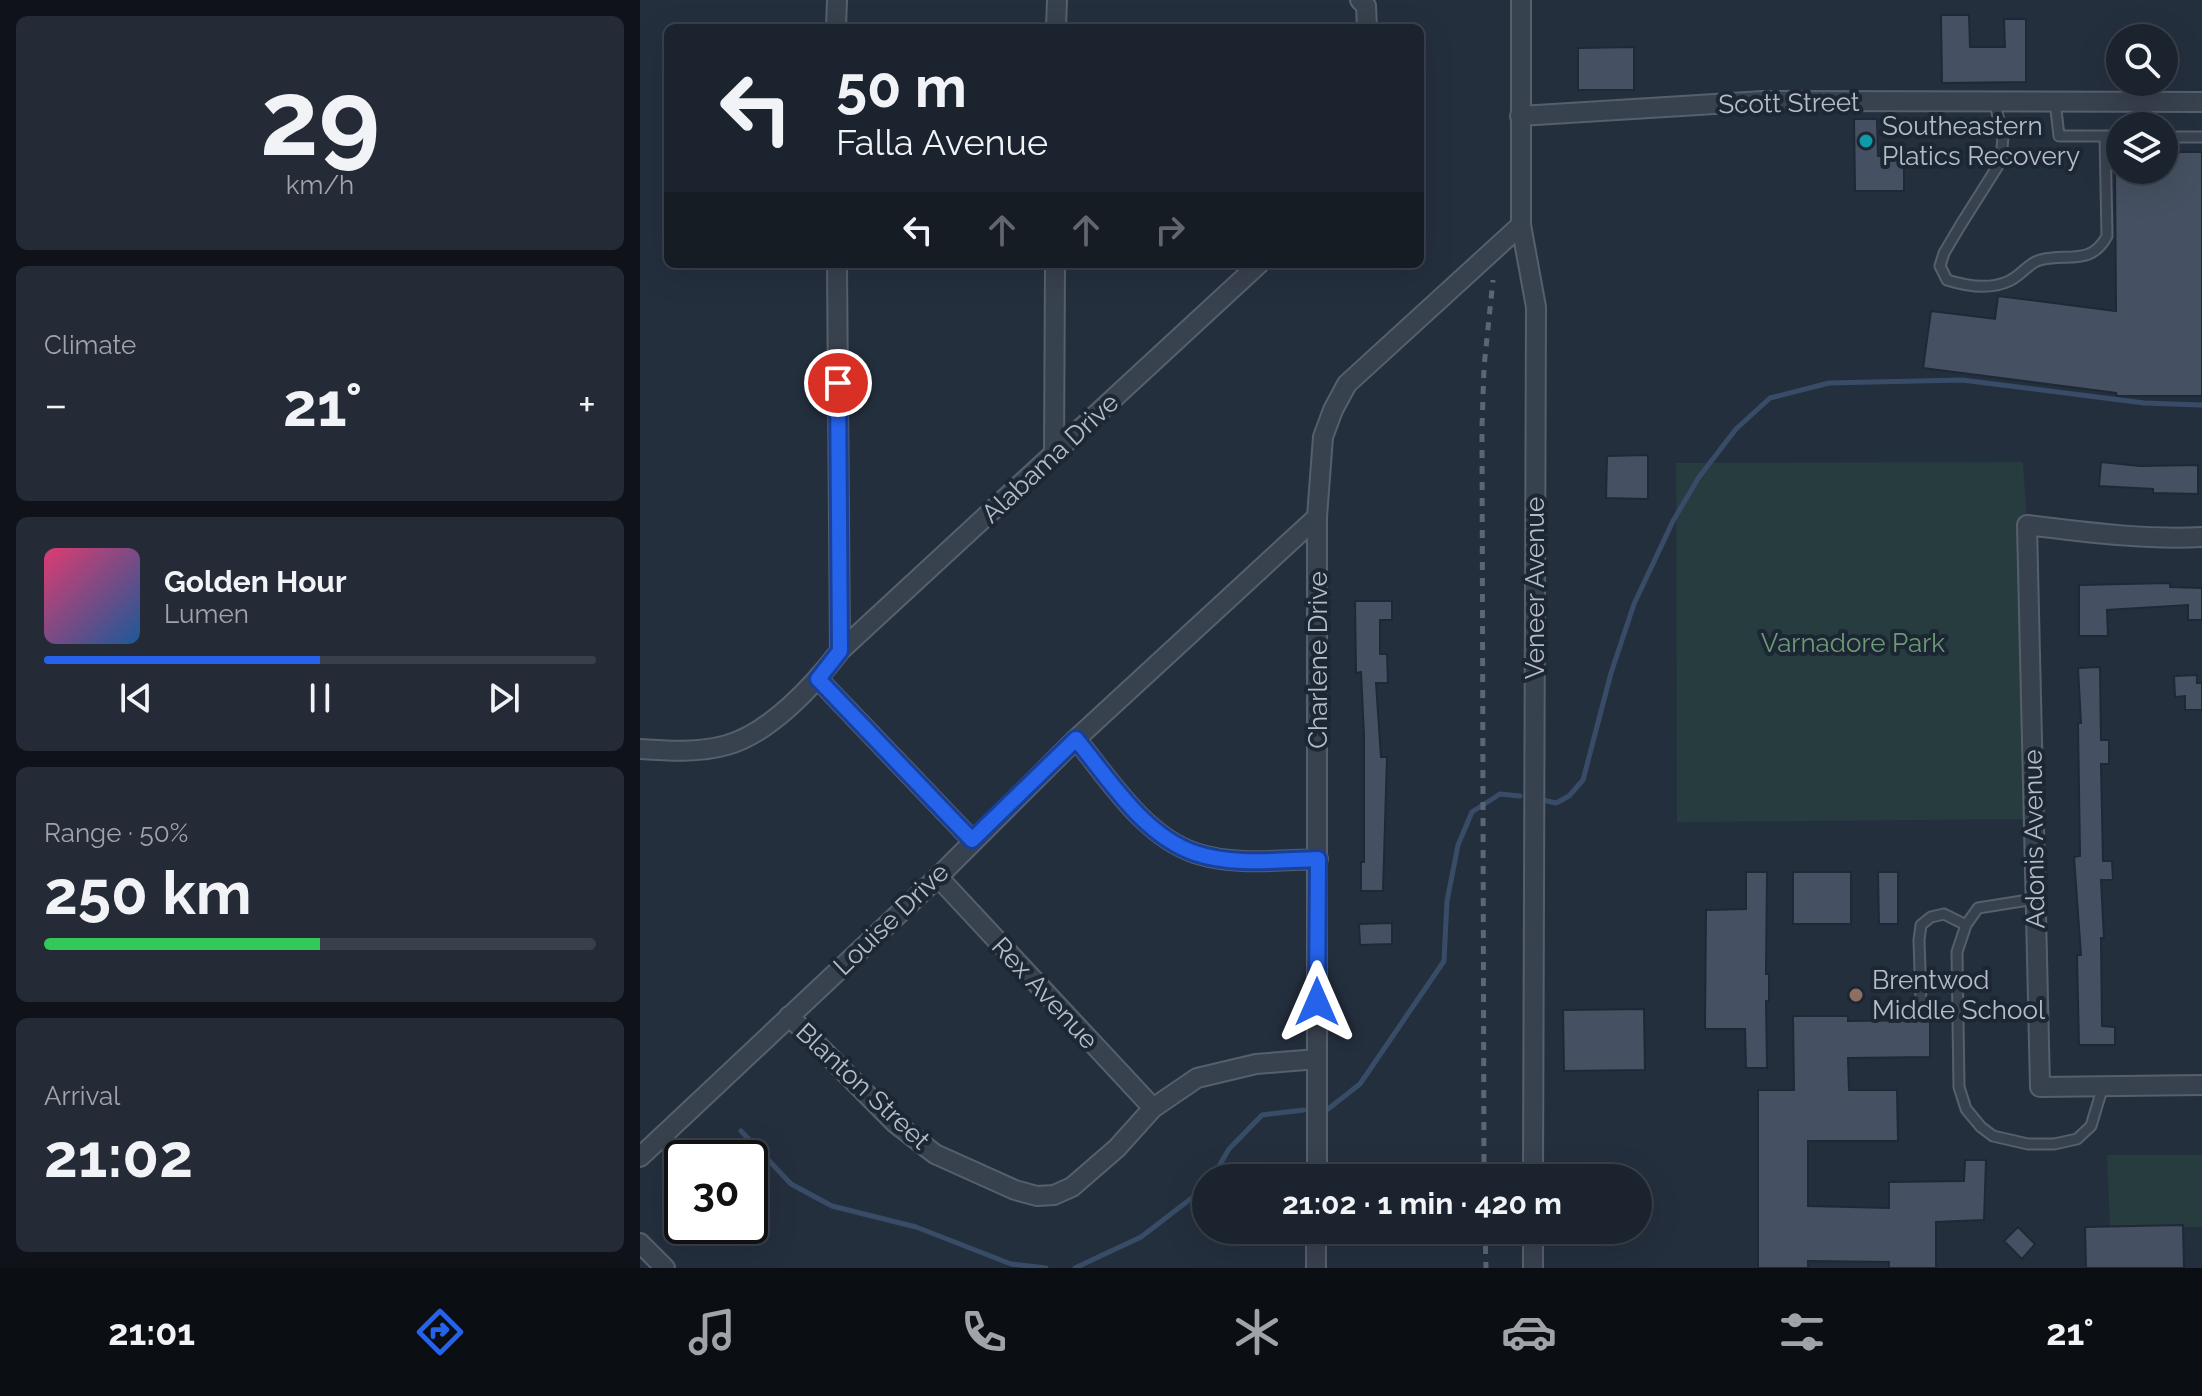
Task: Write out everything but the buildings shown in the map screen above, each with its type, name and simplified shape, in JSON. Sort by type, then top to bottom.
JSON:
[{"type":"street","points":[[836,24],[837,0]]},
{"type":"street","points":[[1056,24],[1057,0]]},
{"type":"street","points":[[1360,0],[1366,6],[1367,24]]},
{"type":"street","name":"Veneer Avenue","points":[[1521,0],[1521,225],[1536,307],[1533,1164]]},
{"type":"street","name":"Scott Street","points":[[1520,116],[1763,101],[2202,102]]},
{"type":"street","name":"Charlene Drive","points":[[1317,1164],[1317,517],[1323,437],[1347,384],[1521,225]]},
{"type":"street","points":[[837,268],[840,651]]},
{"type":"street","points":[[1054,453],[1055,268]]},
{"type":"street","name":"Alabama Drive","points":[[640,749],[679,752],[728,745],[773,722],[818,679],[840,651],[1255,268]]},
{"type":"street","name":"Louise Drive","points":[[640,1157],[938,877],[1076,739],[1317,517]]},
{"type":"street","name":"Adonis Avenue","points":[[2202,537],[2131,536],[2027,525],[2040,1087],[2202,1085]]},
{"type":"street","points":[[818,679],[972,840]]},
{"type":"street","points":[[1076,739],[1150,826],[1193,853],[1246,860],[1318,859]]},
{"type":"street","name":"Rex Avenue","points":[[938,877],[1153,1108]]},
{"type":"street","name":"Blanton Street","points":[[789,1016],[895,1123],[935,1154],[1015,1190],[1037,1196],[1054,1195],[1072,1187],[1117,1148],[1153,1108],[1197,1078],[1225,1070],[1317,1059]]},
{"type":"street","points":[[640,1243],[665,1268]]},
{"type":"street","points":[[1316,1244],[1316,1268]]},
{"type":"street","points":[[1533,1244],[1533,1268]]},
{"type":"lane","points":[[1994,101],[2003,136],[2001,161],[1944,253],[1940,266],[1947,280],[1966,286],[1989,286],[2010,281],[2042,259],[2084,256],[2100,250],[2107,236],[2105,136],[2059,136],[2055,101]]},
{"type":"lane","points":[[2178,137],[2202,137]]},
{"type":"lane","points":[[2035,899],[1978,908],[1966,925],[1957,952],[1959,1087],[1966,1109],[1993,1136],[2028,1144],[2054,1144],[2077,1139],[2091,1126],[2103,1086]]},
{"type":"lane","points":[[1921,1002],[1921,925],[1931,917],[1944,914],[1966,925]]},
{"type":"green space","name":"Varnadore Park","points":[[2023,462],[2033,819],[1677,822],[1676,463]]},
{"type":"green space","points":[[2107,1155],[2202,1155],[2202,1227],[2110,1227]]},
{"type":"waterway","points":[[1538,799],[1556,803],[1569,796],[1583,780],[1611,673],[1634,604],[1673,521],[1699,477],[1736,429],[1770,398],[1829,383],[1962,380],[2144,403],[2202,405]]},
{"type":"waterway","points":[[1328,1109],[1360,1084],[1444,961],[1447,901],[1458,845],[1472,812],[1500,794],[1520,796]]},
{"type":"waterway","points":[[1220,1164],[1229,1149],[1262,1115],[1304,1110]]},
{"type":"waterway","points":[[741,1131],[791,1184],[832,1206],[916,1227],[1011,1264],[1046,1268]]},
{"type":"waterway","points":[[1075,1268],[1141,1237],[1192,1198]]},
{"type":"railway","points":[[1484,1164],[1482,427],[1484,367],[1493,280]]},
{"type":"railway","points":[[1485,1244],[1486,1268]]},
{"type":"place","name":"Southeastern Platics Recovery","points":[[1866,141]]},
{"type":"place","name":"Brentwod Middle School","points":[[1856,995]]},
{"type":"route","points":[[838,383],[840,651],[818,679],[972,840],[1076,739],[1150,826],[1193,853],[1246,860],[1318,859],[1317,1002]]}]
